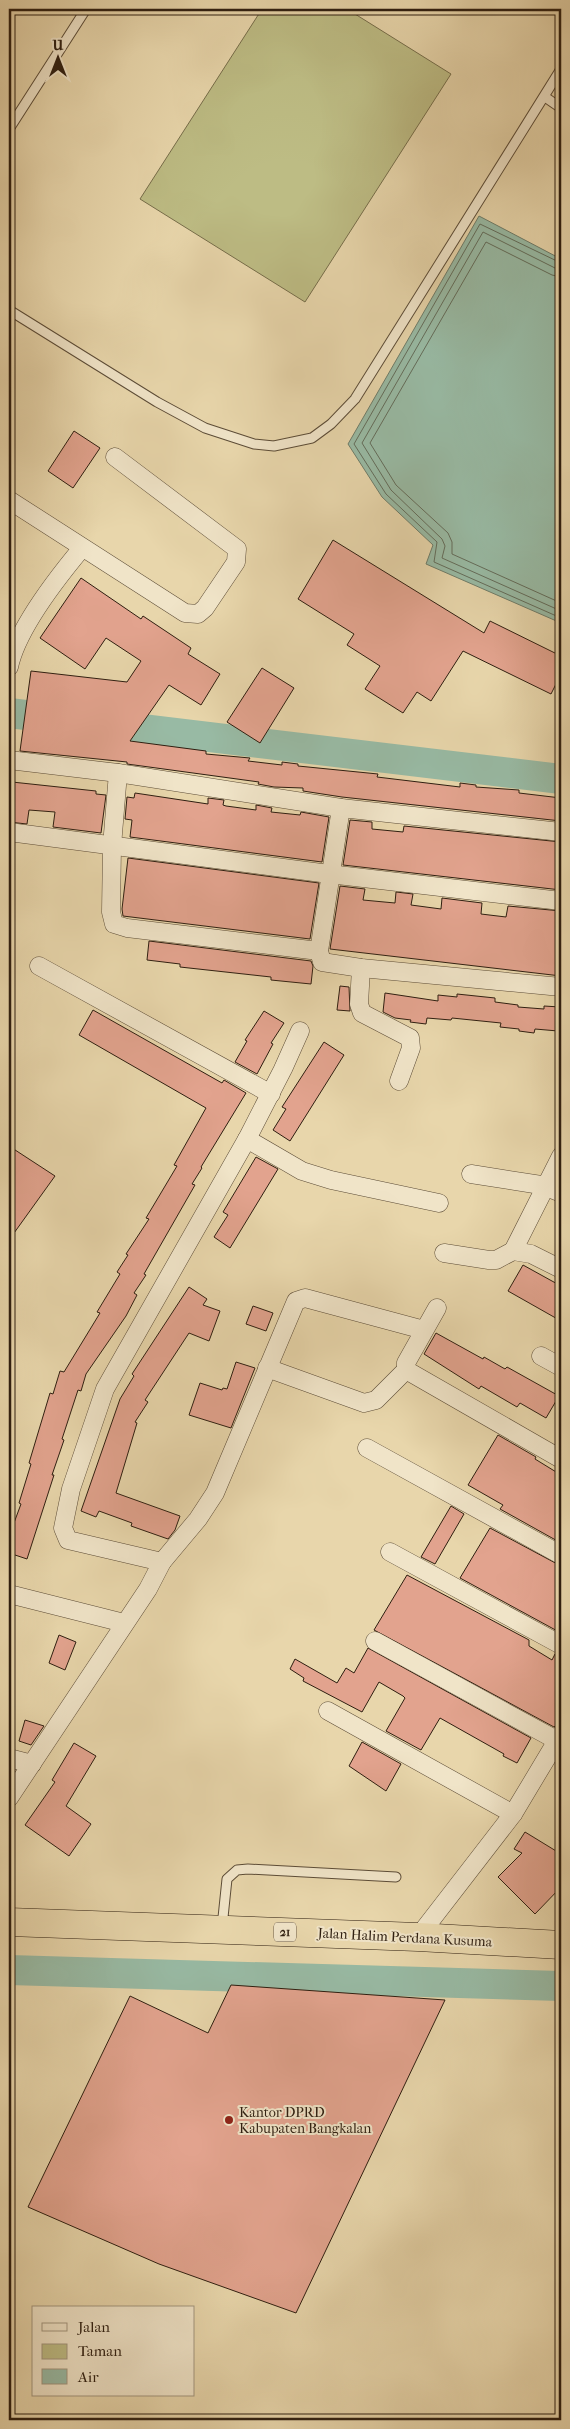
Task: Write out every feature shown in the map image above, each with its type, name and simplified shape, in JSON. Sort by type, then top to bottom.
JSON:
[{"type":"highway","name":"Jalan Halim Perdana Kusuma","points":[[9,1922],[418,1937],[561,1945]]},
{"type":"street","points":[[9,500],[82,548],[191,615],[202,611],[236,562],[238,553],[235,547],[115,456]]},
{"type":"street","points":[[9,667],[16,647],[52,585],[82,548]]},
{"type":"street","points":[[9,760],[118,773],[341,808],[561,832]]},
{"type":"street","points":[[118,773],[112,846],[111,912],[114,924],[127,928],[319,951]]},
{"type":"street","points":[[341,808],[329,874],[319,951],[322,962],[362,968],[561,987]]},
{"type":"street","points":[[9,832],[329,874],[561,901]]},
{"type":"street","points":[[39,966],[271,1094]]},
{"type":"street","points":[[362,968],[359,1004],[362,1013],[410,1038],[411,1048],[400,1081]]},
{"type":"street","points":[[162,1562],[72,1542],[66,1536],[63,1528],[71,1489],[105,1389],[247,1139],[271,1094],[300,1031]]},
{"type":"street","points":[[247,1139],[302,1170],[331,1180],[439,1204]]},
{"type":"street","points":[[444,1253],[496,1260],[512,1251],[561,1156]]},
{"type":"street","points":[[471,1174],[544,1186],[561,1193]]},
{"type":"street","points":[[512,1251],[531,1254],[561,1269]]},
{"type":"street","points":[[9,1798],[148,1589],[162,1562],[198,1519],[215,1493],[294,1303],[302,1298],[424,1330]]},
{"type":"street","points":[[267,1368],[364,1402],[376,1400],[406,1370],[406,1363],[437,1308]]},
{"type":"street","points":[[542,1356],[561,1367]]},
{"type":"street","points":[[406,1370],[561,1459]]},
{"type":"street","points":[[367,1448],[561,1555]]},
{"type":"street","points":[[390,1552],[561,1645]]},
{"type":"street","points":[[9,1594],[124,1623]]},
{"type":"street","points":[[375,1641],[559,1737],[513,1814],[418,1937]]},
{"type":"street","points":[[328,1710],[513,1814]]},
{"type":"street","points":[[9,1758],[32,1764]]},
{"type":"lane","points":[[9,129],[86,9]]},
{"type":"lane","points":[[9,310],[149,397],[205,428],[254,444],[274,446],[312,438],[331,424],[355,399],[561,69]]},
{"type":"lane","points":[[545,97],[561,108]]},
{"type":"lane","points":[[222,1930],[227,1880],[237,1870],[396,1877]]},
{"type":"green space","points":[[262,9],[347,9],[451,74],[305,302],[140,199]]},
{"type":"water","points":[[479,216],[561,259],[561,623],[426,564],[433,545],[382,497],[348,444]]},
{"type":"building","points":[[74,431],[100,448],[73,488],[48,471]]},
{"type":"building","points":[[333,540],[484,633],[490,621],[561,656],[561,674],[551,694],[463,651],[431,701],[417,692],[403,713],[365,689],[380,666],[347,645],[354,634],[298,599]]},
{"type":"building","points":[[81,578],[141,619],[143,616],[191,648],[188,654],[220,674],[201,705],[169,685],[130,741],[206,751],[206,754],[250,758],[248,761],[282,765],[282,762],[298,764],[298,766],[378,774],[377,777],[460,787],[460,783],[476,785],[476,787],[519,790],[519,793],[561,798],[561,821],[342,797],[303,791],[303,788],[274,787],[258,784],[259,782],[127,764],[127,762],[20,751],[31,671],[127,682],[141,661],[106,638],[85,669],[40,638]]},
{"type":"building","points":[[262,668],[294,688],[260,743],[227,722]]},
{"type":"building","points":[[12,782],[96,791],[96,794],[106,795],[101,833],[53,827],[55,812],[29,810],[27,824],[9,822]]},
{"type":"building","points":[[135,793],[208,804],[208,798],[224,800],[223,805],[226,806],[256,810],[256,805],[272,808],[271,812],[300,815],[301,812],[329,817],[322,862],[130,837],[132,820],[125,819],[127,797],[134,798]]},
{"type":"building","points":[[350,820],[372,822],[372,829],[403,832],[404,826],[561,842],[561,890],[343,865]]},
{"type":"building","points":[[128,858],[319,883],[310,939],[123,916],[122,909]]},
{"type":"building","points":[[340,886],[365,889],[363,900],[395,903],[396,892],[413,894],[411,905],[441,909],[442,898],[482,903],[481,914],[506,917],[508,906],[561,911],[561,976],[330,949]]},
{"type":"building","points":[[149,941],[311,961],[313,966],[311,984],[271,980],[271,977],[180,967],[180,964],[147,960]]},
{"type":"building","points":[[340,986],[349,987],[350,1011],[337,1010]]},
{"type":"building","points":[[385,993],[438,1001],[438,995],[457,997],[457,994],[495,998],[495,1002],[518,1005],[518,1007],[544,1009],[544,1006],[560,1007],[558,1031],[535,1029],[534,1033],[500,1027],[501,1023],[452,1018],[451,1020],[427,1018],[426,1024],[410,1022],[411,1020],[395,1018],[383,1012]]},
{"type":"building","points":[[93,1010],[222,1083],[224,1080],[246,1093],[201,1167],[192,1184],[195,1185],[144,1274],[146,1275],[134,1293],[137,1295],[126,1316],[86,1374],[81,1391],[78,1390],[62,1439],[64,1440],[52,1475],[54,1475],[27,1559],[9,1553],[9,1531],[11,1531],[21,1504],[19,1503],[31,1464],[29,1463],[50,1393],[53,1394],[60,1371],[64,1372],[100,1313],[97,1312],[120,1274],[117,1272],[128,1255],[126,1254],[149,1219],[146,1218],[177,1166],[174,1165],[206,1108],[79,1035]]},
{"type":"building","points":[[264,1011],[284,1023],[271,1043],[273,1044],[257,1074],[235,1062],[247,1041],[245,1040]]},
{"type":"building","points":[[324,1042],[344,1055],[290,1141],[273,1130],[286,1109],[282,1107]]},
{"type":"building","points":[[9,1146],[55,1176],[9,1240]]},
{"type":"building","points":[[256,1157],[278,1169],[230,1248],[214,1237],[228,1215],[223,1212]]},
{"type":"building","points":[[523,1265],[561,1286],[561,1321],[508,1291]]},
{"type":"building","points":[[189,1287],[207,1299],[203,1305],[220,1311],[209,1341],[189,1333],[145,1400],[148,1402],[135,1422],[137,1423],[116,1493],[180,1516],[175,1530],[168,1539],[131,1526],[132,1523],[99,1511],[96,1517],[81,1511],[120,1399],[134,1376],[132,1374]]},
{"type":"building","points":[[253,1306],[273,1313],[266,1331],[246,1324]]},
{"type":"building","points":[[436,1333],[483,1359],[484,1357],[505,1369],[507,1367],[559,1396],[546,1418],[520,1403],[517,1407],[481,1386],[479,1389],[424,1354]]},
{"type":"building","points":[[236,1362],[255,1368],[231,1428],[189,1415],[200,1383],[222,1390],[223,1388],[227,1389]]},
{"type":"building","points":[[498,1435],[536,1457],[535,1459],[561,1475],[561,1543],[500,1509],[503,1505],[468,1485]]},
{"type":"building","points":[[451,1506],[464,1514],[435,1564],[421,1557]]},
{"type":"building","points":[[490,1528],[561,1566],[561,1633],[460,1578]]},
{"type":"building","points":[[407,1575],[529,1640],[529,1646],[552,1660],[555,1654],[561,1656],[561,1715],[554,1727],[374,1630]]},
{"type":"building","points":[[59,1635],[76,1642],[65,1670],[49,1663]]},
{"type":"building","points":[[368,1648],[531,1738],[517,1763],[440,1718],[421,1750],[386,1731],[405,1698],[403,1696],[379,1682],[362,1712],[303,1681],[304,1678],[290,1669],[295,1659],[337,1683],[346,1668],[354,1673]]},
{"type":"building","points":[[25,1720],[44,1726],[31,1745],[19,1741]]},
{"type":"building","points":[[362,1742],[401,1764],[386,1791],[349,1766]]},
{"type":"building","points":[[74,1743],[96,1756],[66,1806],[91,1824],[69,1856],[25,1825],[55,1782],[52,1780]]},
{"type":"building","points":[[525,1832],[561,1854],[561,1887],[535,1914],[498,1877],[522,1853],[514,1849]]},
{"type":"building","name":"Kantor DPRD Kabupaten Bangkalan","points":[[231,1985],[445,2000],[296,2313],[159,2264],[28,2207],[130,1996],[208,2033]]},
{"type":"waterway","points":[[9,713],[561,779]]},
{"type":"waterway","points":[[9,1970],[561,1986]]},
{"type":"place","name":"Kantor DPRD Kabupaten Bangkalan","points":[[229,2120]]}]
